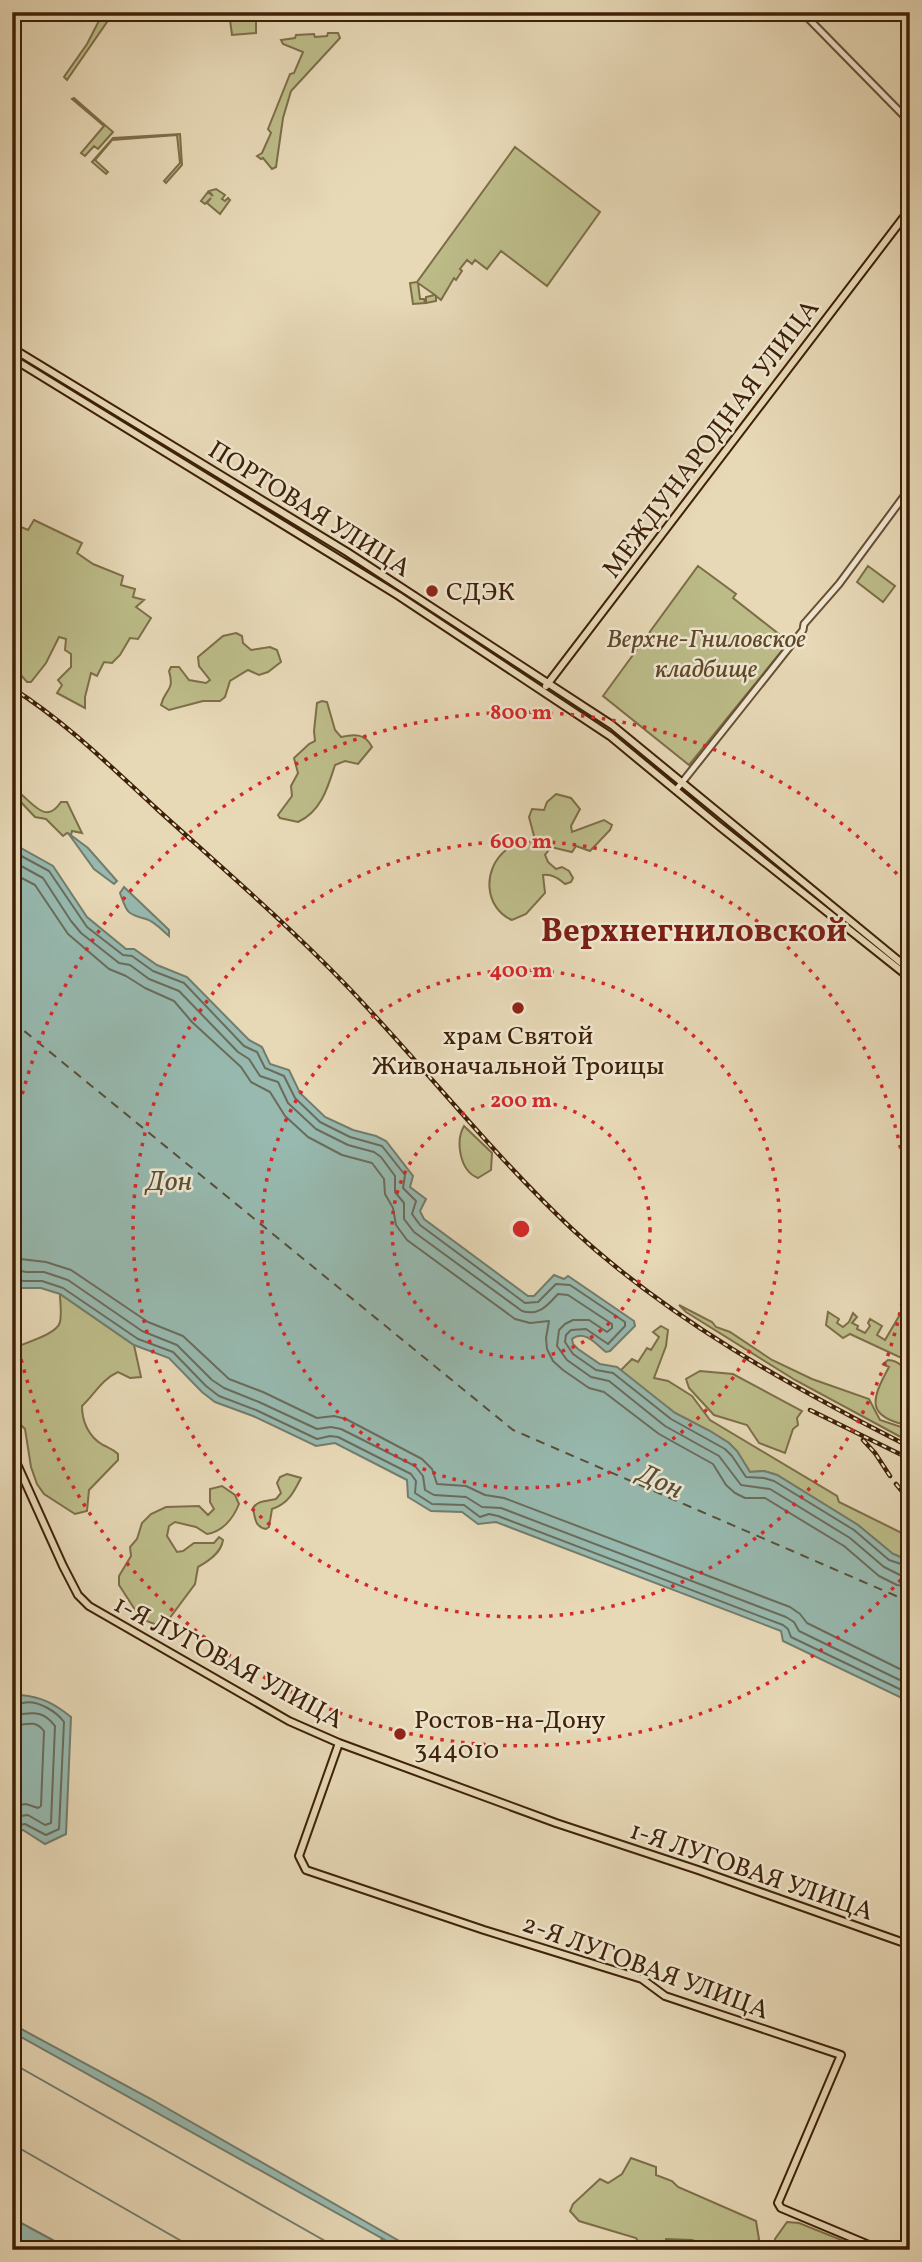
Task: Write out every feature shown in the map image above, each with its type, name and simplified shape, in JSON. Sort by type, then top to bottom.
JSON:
[{"type":"main road","name":"МЕЖДУНАРОДНАЯ УЛИЦА","points":[[542,690],[910,209]]},
{"type":"main road","name":"ПОРТОВАЯ УЛИЦА","points":[[12,348],[347,552],[548,682],[624,735],[910,970]]},
{"type":"main road","name":"ПОРТОВАЯ УЛИЦА","points":[[12,358],[399,596],[619,743],[910,978]]},
{"type":"main road","points":[[619,743],[618,737],[624,735]]},
{"type":"main road","name":"1-Я ЛУГОВАЯ УЛИЦА","points":[[12,1453],[63,1566],[78,1595],[89,1606],[289,1721],[339,1743],[546,1819],[910,1945]]},
{"type":"main road","name":"2-Я ЛУГОВАЯ УЛИЦА","points":[[339,1743],[299,1856],[306,1870],[484,1930],[642,1979],[665,1996],[841,2055],[778,2203],[781,2208],[881,2250]]},
{"type":"street","points":[[802,12],[910,122]]},
{"type":"street","points":[[676,790],[795,641],[804,624],[839,584],[910,488]]},
{"type":"green space","points":[[103,13],[109,19],[67,80],[64,77],[87,44]]},
{"type":"green space","points":[[256,18],[256,33],[232,35],[230,20]]},
{"type":"green space","points":[[328,33],[338,33],[340,38],[291,91],[283,118],[276,167],[272,169],[263,158],[257,156],[262,153],[271,133],[268,129],[290,74],[294,73],[303,52],[283,44],[281,40],[295,38],[296,35],[327,36]]},
{"type":"green space","points":[[72,99],[113,132],[98,149],[94,146],[85,156],[81,153],[104,126]]},
{"type":"green space","points":[[180,134],[182,165],[166,183],[164,181],[180,163],[177,135],[112,140],[95,160],[108,172],[106,174],[92,162],[113,138]]},
{"type":"green space","points":[[515,147],[600,212],[547,286],[501,251],[487,269],[475,260],[472,264],[467,260],[441,300],[436,296],[436,301],[426,303],[426,297],[435,295],[418,283],[420,299],[424,299],[425,303],[413,304],[410,283],[417,282]]},
{"type":"green space","points":[[216,189],[225,195],[222,199],[230,200],[220,214],[207,203],[211,198],[205,204],[201,201],[208,192],[213,196],[209,191]]},
{"type":"green space","points":[[34,520],[82,543],[77,553],[93,564],[123,576],[121,585],[135,589],[133,597],[144,600],[136,607],[151,618],[138,639],[130,638],[112,663],[104,662],[97,676],[91,673],[85,708],[57,693],[62,685],[58,680],[71,667],[71,654],[65,650],[66,639],[59,637],[46,663],[31,682],[27,682],[12,665],[12,523],[28,530]]},
{"type":"green space","name":"Верхне-Гниловское кладбище","points":[[698,566],[736,594],[733,598],[789,642],[689,765],[603,696]]},
{"type":"green space","points":[[868,566],[895,586],[883,602],[857,582]]},
{"type":"green space","points":[[236,633],[242,636],[243,643],[251,650],[270,647],[277,650],[281,662],[268,672],[259,675],[248,670],[230,681],[225,697],[220,701],[203,701],[169,710],[161,705],[170,687],[171,667],[179,667],[189,680],[206,683],[210,680],[199,666],[198,657],[223,636]]},
{"type":"green space","points":[[327,702],[335,730],[341,737],[359,736],[366,739],[372,747],[358,764],[345,761],[335,765],[322,798],[306,818],[298,822],[280,818],[278,815],[292,796],[291,786],[298,773],[294,758],[315,741],[317,703]]},
{"type":"green space","points":[[18,794],[46,812],[56,808],[61,802],[67,802],[82,833],[72,831],[71,835],[67,833],[63,836],[46,819],[35,817],[18,799]]},
{"type":"green space","points":[[556,794],[571,798],[580,809],[571,826],[572,832],[604,820],[612,825],[590,851],[576,846],[572,852],[551,847],[545,855],[548,862],[556,869],[562,867],[569,871],[573,878],[571,882],[565,884],[555,877],[543,875],[545,893],[526,914],[512,920],[496,907],[491,898],[490,877],[493,867],[509,848],[532,841],[534,836],[529,817],[532,809],[544,810],[547,802]]},
{"type":"green space","points":[[464,1126],[492,1153],[491,1170],[478,1178],[463,1163],[460,1140]]},
{"type":"green space","points":[[60,1294],[134,1345],[141,1377],[130,1378],[118,1372],[103,1383],[82,1406],[83,1418],[90,1433],[98,1442],[118,1454],[118,1460],[89,1490],[87,1511],[75,1514],[44,1494],[37,1484],[31,1467],[25,1429],[12,1416],[12,1397],[19,1397],[12,1367],[12,1349],[58,1327],[61,1319]]},
{"type":"green space","points":[[679,1305],[712,1322],[716,1327],[730,1332],[772,1360],[812,1379],[869,1399],[880,1420],[910,1430],[910,1442],[795,1380]]},
{"type":"green space","points":[[910,1307],[910,1362],[850,1334],[843,1338],[826,1325],[828,1312],[839,1319],[837,1323],[843,1327],[853,1313],[857,1317],[852,1323],[858,1326],[857,1329],[865,1333],[870,1326],[870,1319],[882,1326],[877,1335],[885,1340],[902,1311]]},
{"type":"green space","points":[[661,1326],[668,1330],[666,1346],[654,1378],[668,1381],[692,1396],[710,1420],[837,1496],[839,1502],[910,1537],[910,1561],[893,1554],[858,1525],[777,1475],[764,1471],[750,1472],[729,1443],[675,1413],[624,1374],[621,1370],[632,1359],[638,1362],[647,1348],[651,1350],[659,1337],[653,1332]]},
{"type":"green space","points":[[888,1360],[904,1368],[908,1376],[911,1397],[910,1426],[885,1418],[876,1406],[878,1389],[889,1367],[883,1364]]},
{"type":"green space","points":[[700,1371],[733,1374],[802,1411],[785,1453],[759,1443],[747,1425],[714,1415],[689,1388],[686,1379]]},
{"type":"green space","points":[[287,1474],[301,1478],[286,1501],[272,1509],[269,1527],[262,1528],[256,1522],[253,1508],[260,1502],[276,1499],[281,1493],[277,1483],[280,1477]]},
{"type":"green space","points":[[222,1486],[235,1495],[239,1504],[226,1524],[207,1534],[196,1527],[175,1522],[169,1526],[167,1536],[177,1552],[194,1543],[214,1543],[219,1537],[223,1540],[220,1549],[198,1567],[195,1584],[163,1627],[141,1619],[119,1585],[119,1576],[131,1556],[130,1547],[137,1539],[142,1523],[151,1514],[166,1507],[199,1506],[208,1515],[214,1509],[210,1502],[210,1489]]},
{"type":"green space","points":[[631,2158],[656,2167],[656,2175],[672,2181],[678,2187],[756,2221],[759,2239],[754,2250],[719,2250],[692,2240],[666,2239],[665,2250],[644,2250],[636,2238],[579,2221],[570,2211],[573,2204],[600,2179],[608,2183],[622,2174]]},
{"type":"green space","points":[[787,2222],[799,2223],[854,2245],[859,2250],[776,2250],[775,2239]]},
{"type":"water","points":[[68,833],[88,848],[117,881],[114,884],[94,869]]},
{"type":"water","name":"Дон","points":[[12,843],[53,866],[87,917],[126,949],[134,949],[157,965],[187,977],[249,1040],[262,1047],[270,1064],[289,1070],[300,1093],[325,1117],[386,1141],[413,1176],[410,1187],[426,1199],[420,1211],[424,1219],[528,1296],[534,1296],[554,1275],[564,1279],[568,1276],[634,1321],[635,1326],[610,1351],[606,1352],[590,1339],[581,1336],[572,1339],[578,1349],[600,1364],[617,1367],[675,1413],[729,1443],[750,1472],[764,1471],[777,1475],[858,1525],[893,1554],[910,1561],[910,1702],[783,1641],[781,1631],[496,1522],[478,1524],[462,1512],[431,1511],[408,1497],[407,1480],[335,1443],[316,1446],[253,1416],[215,1402],[169,1358],[134,1345],[60,1294],[41,1288],[21,1288],[12,1283]]},
{"type":"water","points":[[124,887],[169,930],[169,936],[152,922],[128,911],[120,893]]},
{"type":"water","points":[[21,1695],[48,1702],[71,1717],[66,1834],[45,1844],[23,1830],[12,1833],[12,1701]]},
{"type":"water","points":[[12,2024],[151,2099],[415,2250],[403,2250],[12,2032]]},
{"type":"water","points":[[12,2218],[71,2250],[12,2250]]},
{"type":"waterway","points":[[12,2063],[341,2250]]},
{"type":"waterway","points":[[12,2144],[197,2250]]},
{"type":"waterway","points":[[378,2250],[382,2238]]},
{"type":"ferry route","points":[[12,1021],[513,1430],[910,1602]]},
{"type":"railway","points":[[12,688],[51,715],[88,746],[300,939],[373,1014],[512,1169],[571,1228],[609,1261],[690,1322],[733,1349],[820,1400],[910,1447]]},
{"type":"railway","points":[[810,1410],[910,1459]]},
{"type":"railway","points":[[863,1440],[890,1476]]},
{"type":"railway","points":[[896,1484],[910,1501]]},
{"type":"place","name":"СДЭК","points":[[432,591]]},
{"type":"place","name":"храм Святой Живоначальной Троицы","points":[[518,1008]]},
{"type":"place","name":"Ростов-на-Дону 344010","points":[[400,1734]]},
{"type":"district","name":"Верхнегниловской","points":[[694,929]]}]
